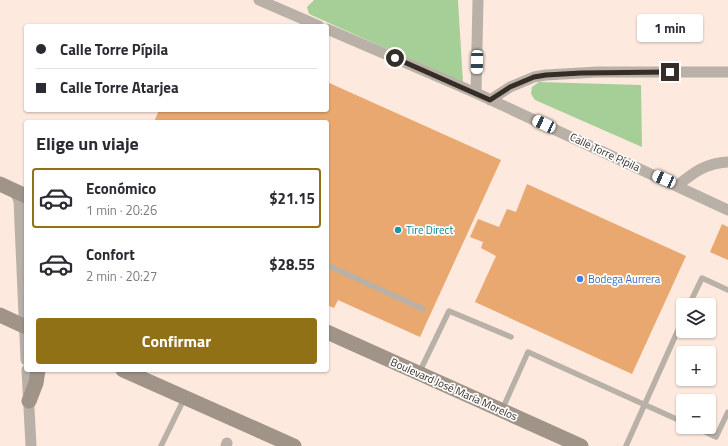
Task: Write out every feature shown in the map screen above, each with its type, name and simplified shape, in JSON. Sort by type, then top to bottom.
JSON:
[{"type":"main road","points":[[0,184],[22,198]]},
{"type":"main road","points":[[0,193],[22,198]]},
{"type":"main road","points":[[0,315],[24,327]]},
{"type":"main road","name":"Boulevard José María Morelos","points":[[329,333],[582,446]]},
{"type":"main road","points":[[29,401],[36,383],[38,372]]},
{"type":"main road","points":[[128,372],[294,446]]},
{"type":"street","points":[[260,0],[314,24]]},
{"type":"street","points":[[476,93],[478,0]]},
{"type":"street","name":"Calle Torre Pípila","points":[[329,30],[476,93],[728,210]]},
{"type":"street","points":[[490,100],[510,87],[534,77],[546,75],[589,72],[728,72]]},
{"type":"street","points":[[677,186],[699,169],[718,163],[728,162]]},
{"type":"street","points":[[22,198],[24,284]]},
{"type":"street","points":[[27,372],[31,446]]},
{"type":"lane","points":[[329,266],[423,309]]},
{"type":"lane","points":[[692,298],[702,278],[728,290]]},
{"type":"lane","points":[[419,373],[449,311],[512,337]]},
{"type":"lane","points":[[626,446],[676,334]]},
{"type":"lane","points":[[502,411],[528,352],[676,419]]},
{"type":"lane","points":[[161,446],[185,397]]},
{"type":"lane","points":[[710,434],[716,437],[728,412]]},
{"type":"green space","points":[[314,0],[458,0],[463,83],[309,14],[307,7]]},
{"type":"green space","points":[[539,82],[641,85],[642,147],[535,100],[531,94],[532,87]]},
{"type":"building","name":"Tire Direct","points":[[329,83],[501,160],[420,337],[338,300],[334,308],[329,306],[329,120],[155,120],[158,112],[329,112]]},
{"type":"building","name":"Bodega Aurrera","points":[[527,184],[686,256],[632,374],[475,302],[496,256],[481,248],[483,242],[470,237],[478,219],[499,227],[507,209],[516,212]]},
{"type":"building","points":[[722,224],[728,227],[728,260],[710,252]]},
{"type":"place","name":"Tire Direct","points":[[398,230]]},
{"type":"place","name":"Bodega Aurrera","points":[[580,279]]},
{"type":"route","points":[[395,58],[490,100],[510,87],[534,77],[546,75],[670,72]]}]
